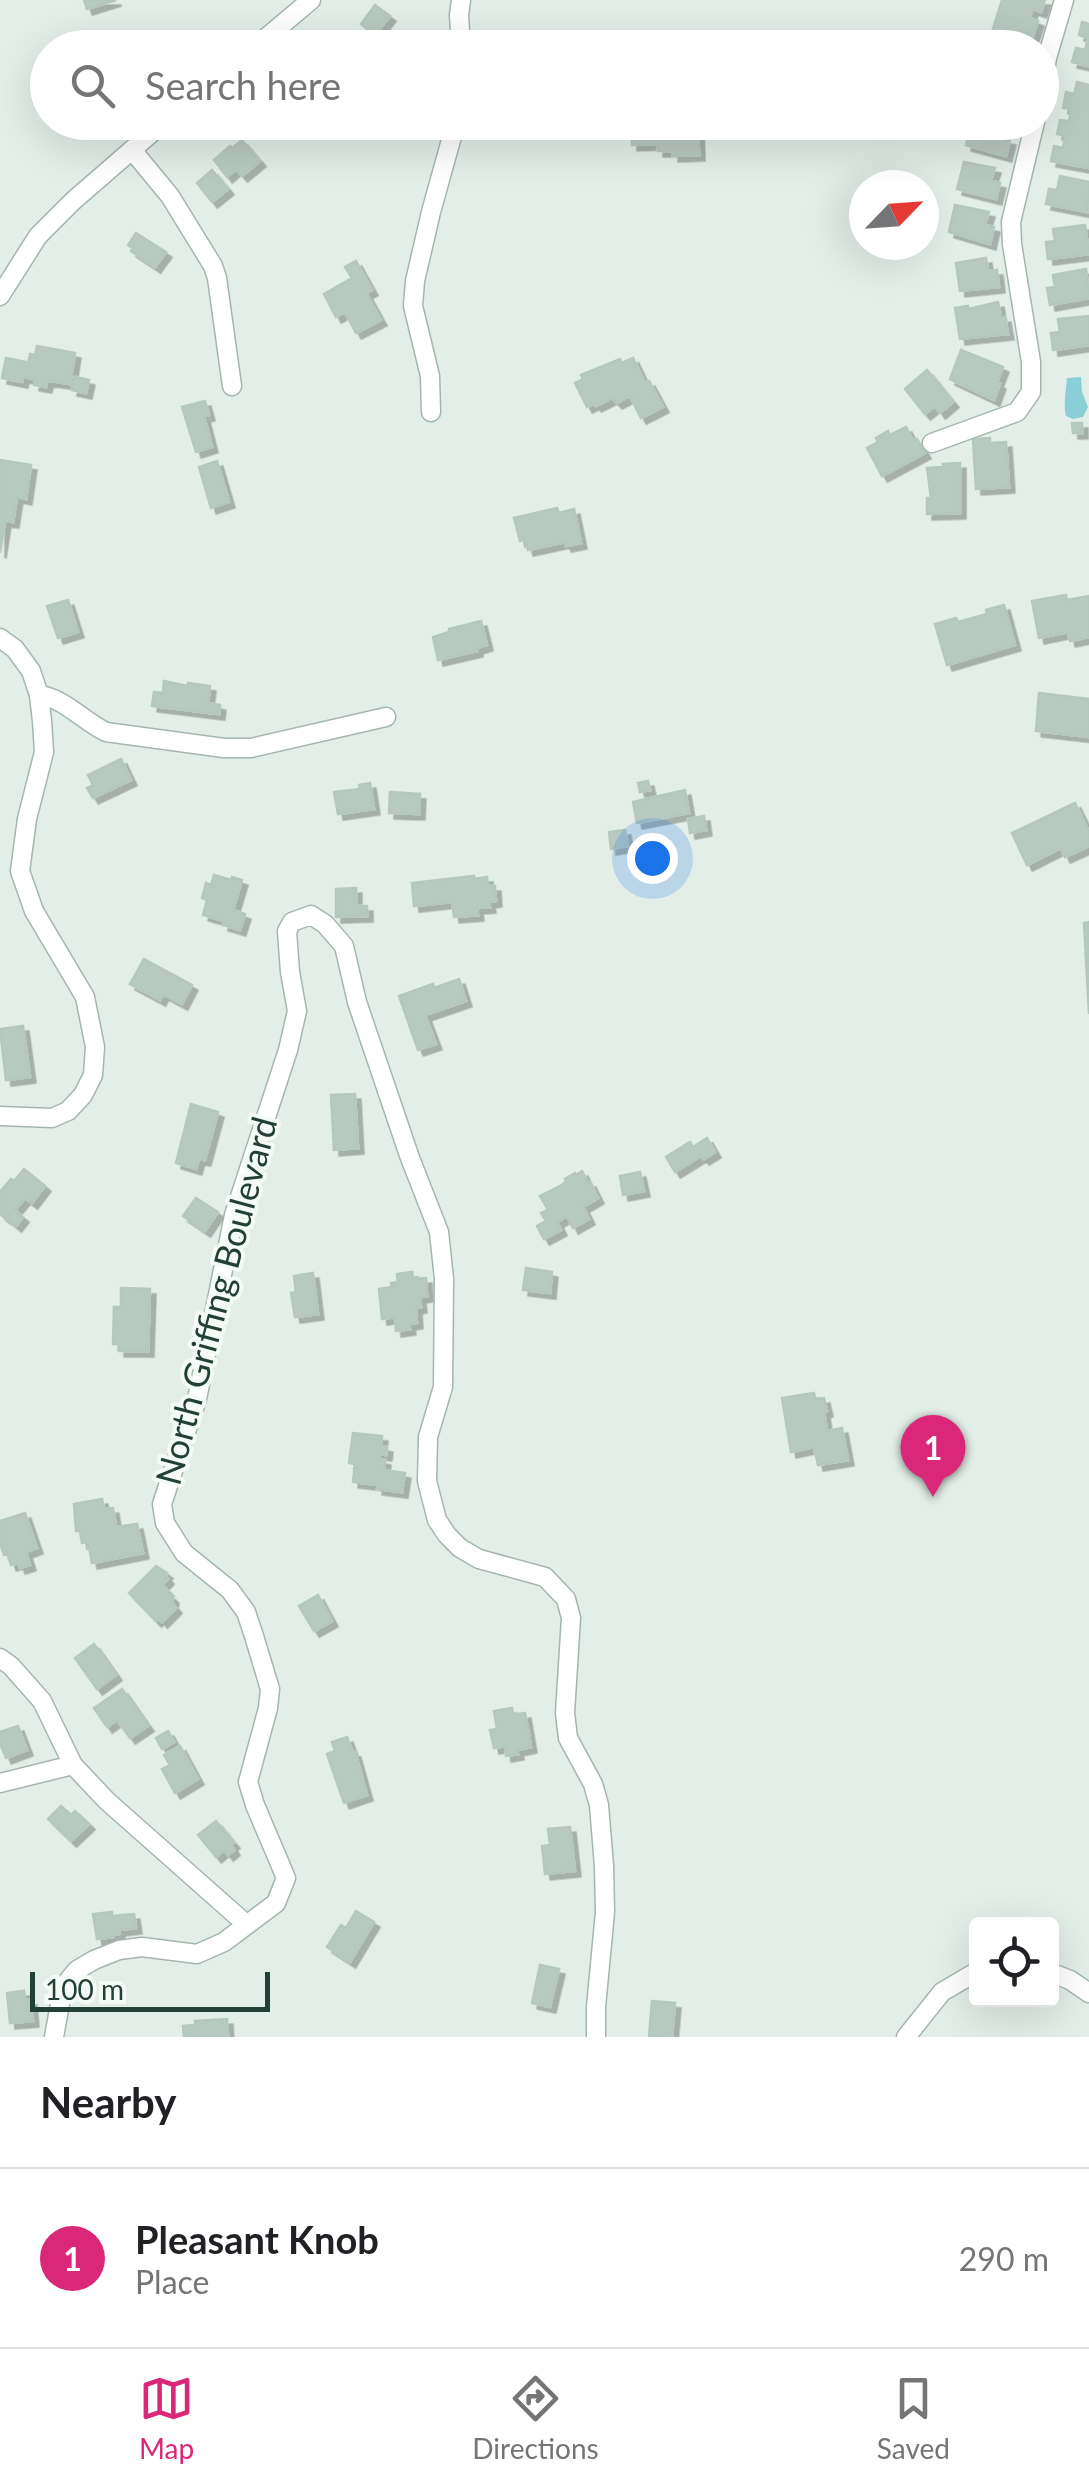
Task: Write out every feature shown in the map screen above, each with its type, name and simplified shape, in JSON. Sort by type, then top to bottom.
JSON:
[{"type":"street","points":[[275,30],[311,0]]},
{"type":"street","points":[[460,30],[462,0]]},
{"type":"street","points":[[1055,30],[1064,0]]},
{"type":"street","points":[[0,296],[38,236],[143,140]]},
{"type":"street","points":[[431,412],[430,376],[413,306],[415,281],[451,140]]},
{"type":"street","points":[[932,443],[1017,412],[1031,392],[1010,222],[1030,140]]},
{"type":"street","points":[[132,150],[170,196],[213,266],[218,278],[232,386]]},
{"type":"street","points":[[0,638],[15,649],[30,671],[39,695],[44,752],[27,819],[20,871],[34,911],[85,997],[96,1047],[93,1075],[83,1095],[68,1110],[52,1118],[0,1116]]},
{"type":"street","points":[[39,695],[52,697],[106,732],[224,748],[251,748],[386,717]]},
{"type":"street","name":"North Griffing Boulevard","points":[[54,2037],[63,1987],[76,1970],[119,1950],[142,1947],[197,1954],[224,1942],[276,1903],[286,1878],[248,1782],[270,1688],[246,1612],[230,1590],[184,1553],[164,1523],[162,1504],[197,1398],[234,1215],[297,1011],[287,930],[292,922],[312,915],[344,946],[363,1020],[439,1232],[444,1279],[442,1387],[428,1437],[428,1481],[437,1520],[447,1536],[479,1559],[545,1577],[566,1599],[571,1618],[566,1726],[568,1738],[594,1784],[604,1866],[605,1912],[596,2037]]},
{"type":"street","points":[[0,1658],[42,1701],[73,1765],[107,1801],[246,1924]]},
{"type":"street","points":[[0,1784],[73,1765]]},
{"type":"street","points":[[1059,1975],[1089,1992]]},
{"type":"street","points":[[906,2037],[942,1992],[969,1976]]},
{"type":"water","points":[[1081,377],[1088,407],[1083,417],[1073,419],[1065,412],[1067,378]]},
{"type":"building","points":[[84,0],[116,0],[87,9]]},
{"type":"building","points":[[1002,0],[1045,0],[1041,12],[1032,9],[1030,18],[1038,21],[1035,30],[993,30]]},
{"type":"building","points":[[375,5],[390,16],[379,30],[369,30],[361,24]]},
{"type":"building","points":[[1082,22],[1089,24],[1089,66],[1072,62],[1076,48],[1085,50],[1088,38],[1079,35]]},
{"type":"building","points":[[1077,82],[1089,85],[1089,168],[1051,161],[1054,146],[1063,148],[1065,136],[1059,134],[1060,120],[1069,121],[1071,109],[1063,108],[1066,92],[1074,94]]},
{"type":"building","points":[[242,140],[260,161],[242,176],[236,169],[227,177],[214,160]]},
{"type":"building","points":[[632,140],[699,140],[699,155],[673,156],[673,151],[658,151],[658,144],[632,145]]},
{"type":"building","points":[[967,140],[1010,140],[1006,156],[966,145]]},
{"type":"building","points":[[964,162],[995,168],[991,181],[1000,183],[996,199],[957,189]]},
{"type":"building","points":[[212,170],[228,189],[212,202],[197,183]]},
{"type":"building","points":[[1060,176],[1089,182],[1087,212],[1046,204],[1049,189],[1057,190]]},
{"type":"building","points":[[955,205],[989,212],[985,225],[994,227],[990,244],[949,232]]},
{"type":"building","points":[[1085,225],[1089,254],[1048,259],[1046,242],[1055,241],[1053,229]]},
{"type":"building","points":[[136,233],[166,252],[155,267],[131,251],[133,248],[128,245]]},
{"type":"building","points":[[986,258],[988,271],[997,270],[999,287],[960,291],[956,263]]},
{"type":"building","points":[[356,261],[372,290],[366,293],[381,320],[356,333],[345,312],[336,317],[324,294],[352,278],[345,267]]},
{"type":"building","points":[[1086,269],[1089,298],[1050,305],[1047,288],[1055,287],[1053,275]]},
{"type":"building","points":[[998,302],[1008,334],[960,339],[955,308]]},
{"type":"building","points":[[1089,316],[1089,345],[1053,350],[1051,333],[1060,332],[1058,319]]},
{"type":"building","points":[[37,346],[75,353],[70,384],[51,381],[46,387],[34,385],[35,379],[23,377],[22,382],[2,378],[6,358],[26,362],[25,367],[33,368],[28,366],[30,354],[35,355]]},
{"type":"building","points":[[961,350],[1003,367],[994,400],[950,379]]},
{"type":"building","points":[[633,358],[663,407],[641,418],[632,395],[617,403],[612,398],[587,407],[575,383],[583,379],[581,375],[620,359],[622,363]]},
{"type":"building","points":[[927,370],[953,402],[940,413],[935,406],[925,414],[905,389]]},
{"type":"building","points":[[75,377],[89,380],[86,393],[72,390]]},
{"type":"building","points":[[205,401],[209,415],[204,416],[212,447],[196,452],[182,407]]},
{"type":"building","points":[[1072,423],[1082,423],[1082,433],[1073,433]]},
{"type":"building","points":[[906,427],[925,453],[882,476],[867,448],[888,431],[890,435]]},
{"type":"building","points":[[990,438],[990,443],[1006,442],[1009,487],[976,489],[973,439]]},
{"type":"building","points":[[0,460],[31,465],[26,499],[17,497],[13,522],[5,521],[0,553]]},
{"type":"building","points":[[217,461],[229,502],[211,508],[199,467]]},
{"type":"building","points":[[960,463],[960,513],[927,514],[927,498],[931,498],[927,468]]},
{"type":"building","points":[[557,508],[559,513],[574,509],[581,543],[566,546],[565,542],[528,550],[525,539],[520,541],[514,518]]},
{"type":"building","points":[[1066,595],[1067,600],[1089,596],[1089,637],[1070,641],[1068,632],[1039,638],[1032,601]]},
{"type":"building","points":[[68,600],[78,632],[58,638],[47,606]]},
{"type":"building","points":[[1004,605],[1015,645],[947,665],[935,624],[956,618],[958,622]]},
{"type":"building","points":[[481,621],[487,645],[438,660],[433,637]]},
{"type":"building","points":[[164,681],[210,686],[208,703],[220,705],[219,714],[152,706],[154,692],[163,693]]},
{"type":"building","points":[[1039,693],[1089,699],[1089,737],[1036,731]]},
{"type":"building","points":[[121,759],[131,780],[93,798],[87,788],[93,785],[88,775]]},
{"type":"building","points":[[648,781],[650,790],[640,792],[638,783]]},
{"type":"building","points":[[370,783],[374,809],[338,814],[334,792],[360,789],[359,785]]},
{"type":"building","points":[[685,790],[689,813],[637,823],[633,802]]},
{"type":"building","points":[[390,792],[420,794],[419,814],[389,813]]},
{"type":"building","points":[[1075,803],[1089,832],[1089,846],[1065,857],[1061,848],[1027,865],[1012,833]]},
{"type":"building","points":[[704,816],[706,830],[690,833],[688,819]]},
{"type":"building","points":[[625,830],[628,846],[611,849],[609,832]]},
{"type":"building","points":[[214,875],[242,880],[233,910],[245,914],[240,930],[203,915],[206,883],[211,885]]},
{"type":"building","points":[[487,877],[488,886],[495,886],[496,901],[489,902],[490,907],[477,908],[478,915],[454,917],[452,902],[414,906],[412,883]]},
{"type":"building","points":[[356,888],[356,906],[367,906],[367,916],[336,917],[336,889]]},
{"type":"building","points":[[1089,922],[1089,1014],[1084,923]]},
{"type":"building","points":[[144,959],[192,985],[182,1004],[163,994],[160,1000],[130,984]]},
{"type":"building","points":[[459,979],[466,1001],[425,1015],[436,1044],[418,1050],[399,996]]},
{"type":"building","points":[[23,1026],[30,1077],[6,1080],[0,1029]]},
{"type":"building","points":[[355,1094],[358,1148],[334,1150],[331,1095]]},
{"type":"building","points":[[191,1104],[218,1112],[205,1160],[199,1159],[196,1169],[176,1163]]},
{"type":"building","points":[[707,1138],[715,1152],[675,1172],[666,1157],[690,1142],[693,1147]]},
{"type":"building","points":[[24,1169],[45,1186],[32,1203],[25,1198],[5,1218],[0,1214],[0,1192]]},
{"type":"building","points":[[582,1171],[598,1198],[583,1207],[589,1219],[573,1228],[567,1216],[557,1222],[561,1230],[544,1239],[537,1226],[546,1221],[541,1213],[548,1210],[540,1196]]},
{"type":"building","points":[[640,1172],[644,1191],[623,1195],[620,1176]]},
{"type":"building","points":[[196,1198],[218,1212],[205,1231],[183,1216]]},
{"type":"building","points":[[13,1209],[23,1217],[16,1226],[6,1218]]},
{"type":"building","points":[[526,1268],[552,1272],[550,1293],[523,1290]]},
{"type":"building","points":[[412,1272],[413,1279],[426,1278],[427,1296],[420,1297],[417,1323],[409,1324],[410,1329],[396,1331],[395,1317],[382,1319],[379,1289],[398,1282],[397,1274]]},
{"type":"building","points":[[313,1273],[318,1314],[295,1317],[291,1293],[296,1292],[294,1276]]},
{"type":"building","points":[[121,1288],[150,1289],[148,1351],[119,1351],[119,1344],[113,1344],[114,1307],[121,1307]]},
{"type":"building","points":[[814,1393],[816,1400],[824,1398],[827,1431],[842,1428],[848,1460],[818,1465],[814,1447],[791,1452],[782,1398]]},
{"type":"building","points":[[353,1433],[382,1436],[381,1446],[387,1447],[386,1455],[380,1454],[379,1459],[385,1460],[384,1470],[405,1473],[402,1492],[353,1482],[355,1464],[349,1463]]},
{"type":"building","points":[[102,1499],[104,1509],[113,1508],[116,1527],[137,1524],[143,1553],[92,1563],[88,1542],[82,1543],[80,1531],[76,1531],[74,1504]]},
{"type":"building","points":[[25,1513],[37,1548],[26,1552],[30,1565],[20,1568],[18,1563],[11,1565],[8,1554],[4,1555],[0,1521]]},
{"type":"building","points":[[156,1566],[167,1573],[168,1579],[162,1585],[168,1591],[164,1595],[173,1598],[176,1608],[162,1622],[159,1618],[156,1621],[129,1593]]},
{"type":"building","points":[[318,1595],[332,1621],[314,1631],[299,1606]]},
{"type":"building","points":[[94,1644],[116,1675],[97,1689],[75,1658]]},
{"type":"building","points":[[122,1689],[148,1726],[130,1738],[117,1720],[107,1727],[94,1708]]},
{"type":"building","points":[[512,1708],[513,1715],[525,1713],[531,1747],[506,1756],[505,1746],[494,1748],[490,1730],[497,1729],[494,1711]]},
{"type":"building","points":[[18,1726],[27,1750],[6,1758],[0,1732]]},
{"type":"building","points":[[168,1731],[174,1742],[162,1749],[156,1738]]},
{"type":"building","points":[[347,1737],[367,1795],[344,1803],[327,1754],[335,1751],[332,1742]]},
{"type":"building","points":[[180,1746],[198,1779],[175,1793],[162,1769],[170,1765],[164,1755]]},
{"type":"building","points":[[61,1806],[71,1815],[75,1811],[89,1824],[71,1841],[48,1819]]},
{"type":"building","points":[[216,1821],[234,1843],[234,1850],[228,1855],[224,1850],[216,1857],[198,1835]]},
{"type":"building","points":[[570,1827],[575,1871],[545,1874],[542,1846],[550,1845],[548,1829]]},
{"type":"building","points":[[356,1911],[374,1922],[350,1962],[327,1947]]},
{"type":"building","points":[[112,1912],[112,1916],[134,1914],[136,1928],[97,1939],[93,1914]]},
{"type":"building","points":[[540,1965],[559,1969],[550,2007],[532,2003]]},
{"type":"building","points":[[24,1991],[25,2000],[31,2000],[33,2021],[10,2023],[7,1993]]},
{"type":"building","points":[[652,2001],[675,2003],[672,2037],[649,2037]]},
{"type":"building","points":[[227,2019],[228,2037],[184,2037],[183,2026],[195,2025],[195,2021]]},
{"type":"place","name":"Pleasant Knob","points":[[933,1497]]}]
